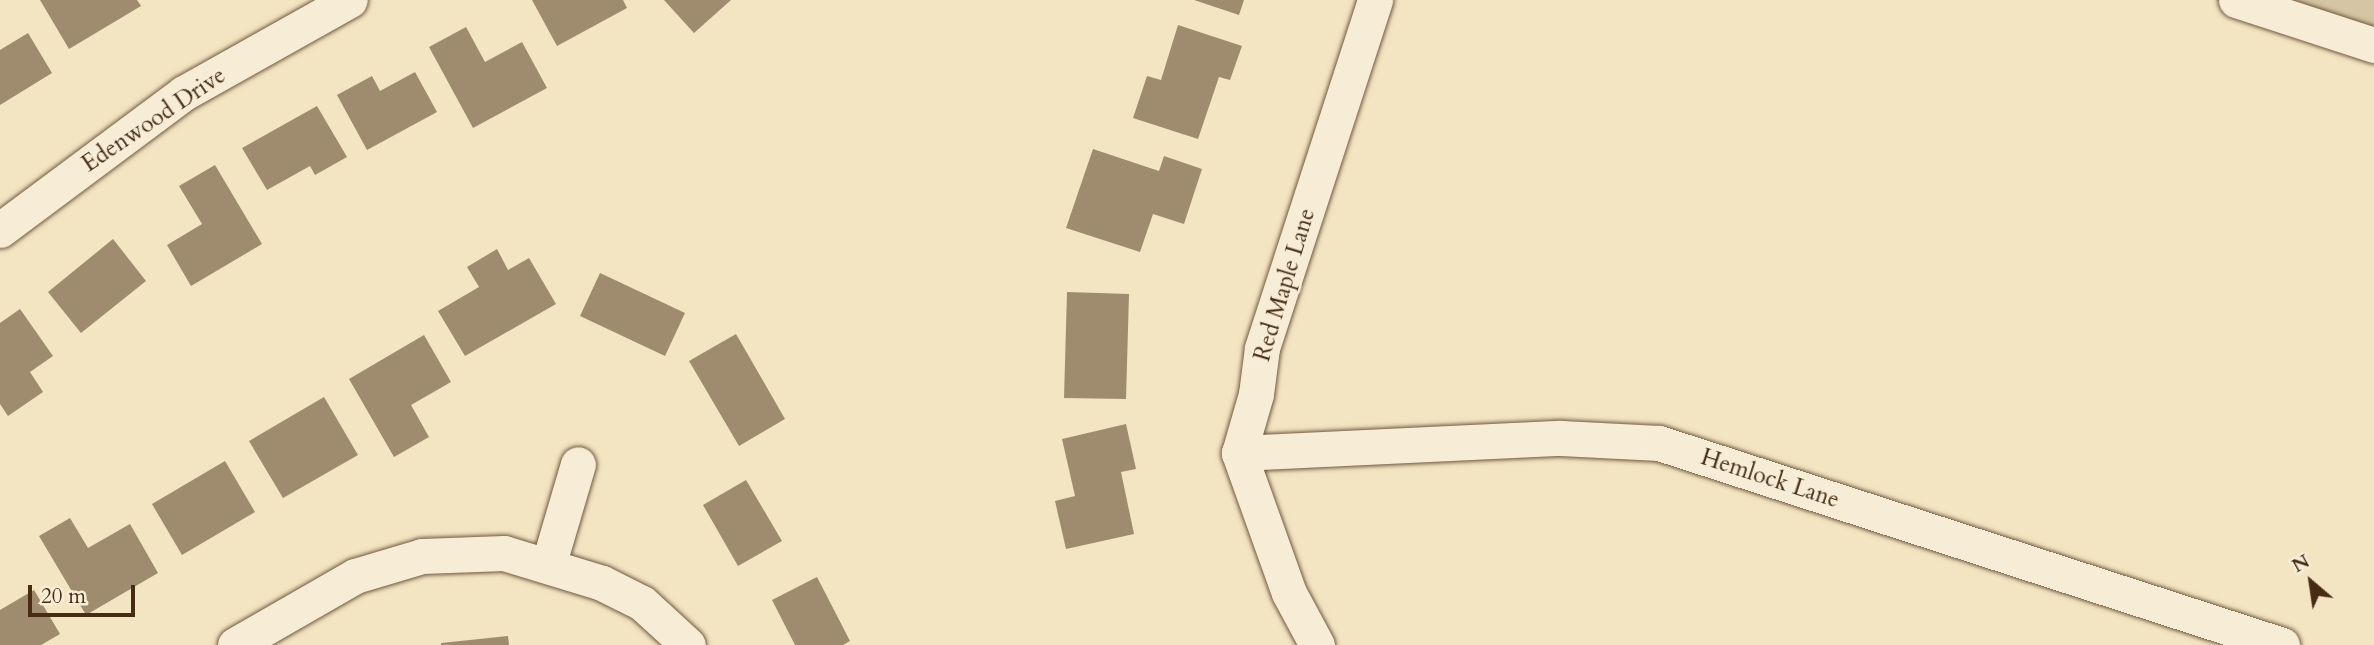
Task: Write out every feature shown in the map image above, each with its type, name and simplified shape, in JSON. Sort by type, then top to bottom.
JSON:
[{"type":"street","name":"Edenwood Drive","points":[[0,230],[184,93],[350,0]]},
{"type":"street","name":"Red Maple Lane","points":[[1239,453],[1256,394],[1262,348],[1375,0]]},
{"type":"street","points":[[2236,0],[2374,45]]},
{"type":"street","name":"Hemlock Lane","points":[[1239,453],[1561,438],[1660,443],[2282,645]]},
{"type":"street","points":[[1239,453],[1289,593],[1317,645]]},
{"type":"street","points":[[559,569],[578,464]]},
{"type":"street","points":[[234,645],[355,576],[422,556],[504,553],[603,583],[642,603],[688,645]]},
{"type":"shaded area","points":[[2215,0],[2374,0],[2374,53]]},
{"type":"building","points":[[40,0],[137,0],[141,6],[69,49]]},
{"type":"building","points":[[532,0],[623,0],[627,8],[557,46]]},
{"type":"building","points":[[664,0],[731,0],[694,33]]},
{"type":"building","points":[[1194,0],[1244,0],[1239,15]]},
{"type":"building","points":[[1178,25],[1242,46],[1230,80],[1219,77],[1198,139],[1133,118],[1147,76],[1161,80]]},
{"type":"building","points":[[466,27],[485,62],[522,42],[547,88],[473,128],[429,47]]},
{"type":"building","points":[[28,33],[52,73],[0,105],[0,50]]},
{"type":"building","points":[[415,72],[437,112],[367,150],[337,95],[372,76],[380,91]]},
{"type":"building","points":[[317,106],[347,157],[315,175],[310,166],[267,190],[242,148]]},
{"type":"building","points":[[1093,149],[1159,171],[1164,156],[1202,169],[1184,224],[1153,214],[1140,252],[1066,228]]},
{"type":"building","points":[[215,165],[262,244],[191,286],[167,245],[202,224],[179,186]]},
{"type":"building","points":[[113,239],[146,281],[81,333],[48,292]]},
{"type":"building","points":[[497,249],[508,270],[529,258],[556,304],[465,356],[438,311],[479,287],[467,267]]},
{"type":"building","points":[[600,273],[685,313],[665,356],[580,316]]},
{"type":"building","points":[[1067,292],[1129,294],[1126,399],[1064,398]]},
{"type":"building","points":[[20,309],[53,356],[30,372],[43,392],[8,416],[0,404],[0,323]]},
{"type":"building","points":[[736,334],[785,419],[739,446],[689,361]]},
{"type":"building","points":[[424,335],[451,382],[411,405],[429,437],[394,457],[349,379]]},
{"type":"building","points":[[324,397],[358,455],[283,498],[249,441]]},
{"type":"building","points":[[1126,424],[1136,469],[1121,472],[1134,534],[1066,549],[1055,501],[1075,496],[1062,439]]},
{"type":"building","points":[[225,461],[255,512],[182,555],[152,504]]},
{"type":"building","points":[[746,480],[782,541],[738,566],[703,505]]},
{"type":"building","points":[[70,518],[88,548],[130,524],[158,573],[86,615],[39,536]]},
{"type":"building","points":[[817,577],[850,641],[843,645],[795,645],[772,600]]},
{"type":"building","points":[[34,590],[60,634],[41,645],[0,645],[0,610]]},
{"type":"building","points":[[508,636],[509,645],[441,645],[441,643]]}]
